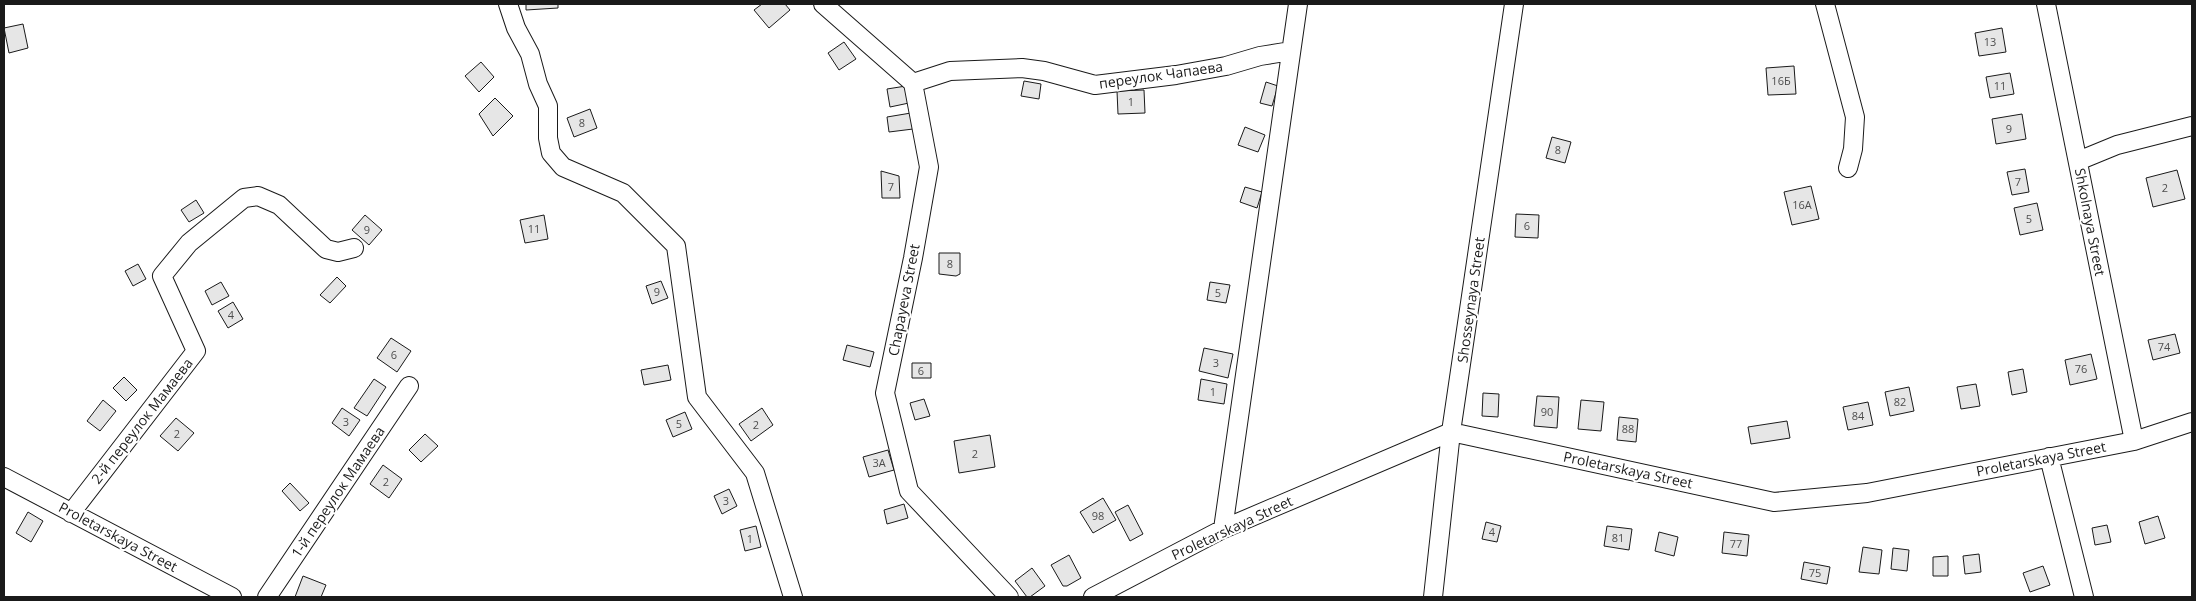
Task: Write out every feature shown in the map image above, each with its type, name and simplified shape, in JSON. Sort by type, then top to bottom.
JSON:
[{"type":"street","points":[[508,4],[516,28],[530,54],[538,84],[548,106],[548,138],[551,153],[563,167],[623,193],[676,246],[697,397],[755,473],[793,597]]},
{"type":"street","points":[[823,4],[913,83]]},
{"type":"street","points":[[1223,529],[1298,4]]},
{"type":"street","name":"Shosseynaya Street","points":[[1434,597],[1451,432],[1514,4]]},
{"type":"street","points":[[1825,4],[1855,117],[1853,148],[1848,168]]},
{"type":"street","name":"Shkolnaya Street","points":[[2046,4],[2134,441]]},
{"type":"street","name":"переулок Чапаева","points":[[913,83],[950,71],[1022,68],[1044,71],[1094,85],[1176,75],[1291,51]]},
{"type":"street","name":"Chapayeva Street","points":[[913,83],[929,167],[913,258],[885,392],[909,491],[1009,597]]},
{"type":"street","points":[[2078,161],[2117,145],[2192,126]]},
{"type":"street","name":"2-й переулок Мамаева","points":[[71,513],[196,351],[162,276],[189,243],[244,198],[258,196],[279,205],[326,249],[338,252],[354,248]]},
{"type":"street","name":"1-й переулок Мамаева","points":[[268,597],[409,386]]},
{"type":"street","name":"Proletarskaya Street","points":[[1093,597],[1223,529],[1451,432],[1774,502],[1866,493],[2134,441],[2192,422]]},
{"type":"street","points":[[2049,457],[2084,597]]},
{"type":"street","name":"Proletarskaya Street","points":[[4,477],[232,597]]},
{"type":"building","points":[[526,4],[558,4],[558,8],[526,10]]},
{"type":"building","points":[[762,4],[785,4],[790,10],[769,28],[754,10]]},
{"type":"building","points":[[23,24],[28,48],[9,53],[4,28]]},
{"type":"building","points":[[2002,28],[2006,52],[1979,56],[1975,33]]},
{"type":"building","points":[[844,42],[856,59],[839,70],[828,53]]},
{"type":"building","points":[[481,62],[494,77],[479,92],[465,76]]},
{"type":"building","points":[[1794,66],[1796,94],[1768,95],[1766,68]]},
{"type":"building","points":[[2010,73],[2014,94],[1990,98],[1986,77]]},
{"type":"building","points":[[1024,81],[1041,84],[1039,99],[1021,96]]},
{"type":"building","points":[[1266,82],[1278,86],[1272,106],[1260,103]]},
{"type":"building","points":[[906,86],[909,103],[890,107],[887,89]]},
{"type":"building","points":[[1144,90],[1145,113],[1118,114],[1117,91]]},
{"type":"building","points":[[495,98],[513,116],[493,136],[479,114]]},
{"type":"building","points":[[590,109],[597,128],[574,137],[567,118]]},
{"type":"building","points":[[911,113],[913,129],[889,132],[887,117]]},
{"type":"building","points":[[2022,114],[2026,139],[1996,144],[1992,119]]},
{"type":"building","points":[[1245,127],[1265,135],[1258,152],[1238,145]]},
{"type":"building","points":[[1552,137],[1571,142],[1565,163],[1546,158]]},
{"type":"building","points":[[2025,169],[2029,192],[2012,195],[2007,172]]},
{"type":"building","points":[[2177,170],[2185,199],[2153,207],[2146,178]]},
{"type":"building","points":[[881,171],[899,176],[900,198],[882,198]]},
{"type":"building","points":[[1811,186],[1819,219],[1792,225],[1784,192]]},
{"type":"building","points":[[1245,187],[1262,192],[1257,208],[1240,202]]},
{"type":"building","points":[[196,200],[204,213],[189,222],[181,210]]},
{"type":"building","points":[[2037,203],[2043,230],[2020,235],[2014,208]]},
{"type":"building","points":[[1516,214],[1539,215],[1538,238],[1515,237]]},
{"type":"building","points":[[365,215],[382,230],[369,245],[352,230]]},
{"type":"building","points":[[544,215],[548,239],[525,243],[520,220]]},
{"type":"building","points":[[939,253],[960,253],[960,274],[956,276],[939,274]]},
{"type":"building","points":[[138,264],[146,279],[133,286],[125,271]]},
{"type":"building","points":[[337,277],[346,286],[330,303],[320,295]]},
{"type":"building","points":[[661,281],[668,298],[652,304],[646,286]]},
{"type":"building","points":[[221,282],[229,296],[212,305],[205,291]]},
{"type":"building","points":[[1210,282],[1230,285],[1226,303],[1207,300]]},
{"type":"building","points":[[233,302],[243,319],[228,328],[218,311]]},
{"type":"building","points":[[2175,334],[2180,353],[2153,360],[2148,340]]},
{"type":"building","points":[[391,338],[411,351],[397,372],[377,358]]},
{"type":"building","points":[[847,345],[874,352],[870,367],[843,360]]},
{"type":"building","points":[[1204,348],[1233,354],[1228,378],[1199,371]]},
{"type":"building","points":[[2091,354],[2097,379],[2070,385],[2065,360]]},
{"type":"building","points":[[912,363],[931,363],[931,378],[912,378]]},
{"type":"building","points":[[668,365],[671,380],[644,385],[641,370]]},
{"type":"building","points":[[2023,369],[2027,392],[2012,395],[2008,372]]},
{"type":"building","points":[[124,377],[137,390],[126,401],[113,388]]},
{"type":"building","points":[[374,379],[386,387],[367,416],[354,408]]},
{"type":"building","points":[[1201,379],[1227,384],[1224,404],[1198,400]]},
{"type":"building","points":[[1976,384],[1980,406],[1961,409],[1957,387]]},
{"type":"building","points":[[1909,387],[1914,411],[1890,416],[1885,392]]},
{"type":"building","points":[[1483,393],[1499,394],[1498,417],[1482,416]]},
{"type":"building","points":[[1537,396],[1559,397],[1557,428],[1534,426]]},
{"type":"building","points":[[924,399],[930,416],[915,420],[910,403]]},
{"type":"building","points":[[103,400],[116,411],[100,431],[87,421]]},
{"type":"building","points":[[1581,400],[1604,402],[1601,431],[1578,429]]},
{"type":"building","points":[[1868,402],[1873,425],[1848,430],[1843,407]]},
{"type":"building","points":[[342,408],[360,420],[349,436],[332,423]]},
{"type":"building","points":[[762,408],[773,425],[751,441],[739,424]]},
{"type":"building","points":[[685,412],[692,429],[673,437],[666,420]]},
{"type":"building","points":[[1619,417],[1638,419],[1636,442],[1617,440]]},
{"type":"building","points":[[176,418],[194,433],[178,451],[160,436]]},
{"type":"building","points":[[1787,421],[1790,438],[1751,444],[1748,427]]},
{"type":"building","points":[[425,434],[438,446],[421,462],[409,450]]},
{"type":"building","points":[[990,435],[995,467],[959,473],[954,441]]},
{"type":"building","points":[[888,450],[894,470],[869,477],[863,457]]},
{"type":"building","points":[[383,465],[402,479],[389,498],[370,484]]},
{"type":"building","points":[[290,483],[309,503],[300,511],[282,491]]},
{"type":"building","points":[[729,489],[737,506],[722,514],[714,496]]},
{"type":"building","points":[[1103,498],[1116,520],[1093,533],[1080,512]]},
{"type":"building","points":[[904,504],[908,518],[887,524],[884,510]]},
{"type":"building","points":[[1128,505],[1143,534],[1130,541],[1115,512]]},
{"type":"building","points":[[28,512],[43,521],[31,542],[16,533]]},
{"type":"building","points":[[2158,516],[2165,538],[2145,544],[2139,522]]},
{"type":"building","points":[[1486,522],[1501,526],[1497,542],[1482,539]]},
{"type":"building","points":[[2107,525],[2111,542],[2095,545],[2092,528]]},
{"type":"building","points":[[756,526],[761,547],[745,551],[740,530]]},
{"type":"building","points":[[1607,526],[1632,529],[1629,550],[1604,546]]},
{"type":"building","points":[[1659,532],[1678,537],[1674,556],[1655,551]]},
{"type":"building","points":[[1724,532],[1749,535],[1747,556],[1722,553]]},
{"type":"building","points":[[1863,547],[1882,550],[1879,574],[1859,572]]},
{"type":"building","points":[[1893,548],[1909,550],[1907,571],[1891,569]]},
{"type":"building","points":[[1979,554],[1981,572],[1965,574],[1963,556]]},
{"type":"building","points":[[1069,555],[1081,578],[1067,586],[1063,586],[1051,565]]},
{"type":"building","points":[[1948,556],[1948,576],[1933,576],[1933,557]]},
{"type":"building","points":[[1804,562],[1830,567],[1827,584],[1801,579]]},
{"type":"building","points":[[2043,566],[2050,585],[2030,592],[2023,573]]},
{"type":"building","points":[[1032,568],[1045,586],[1030,597],[1027,597],[1015,581]]},
{"type":"building","points":[[303,576],[326,585],[321,597],[295,597]]}]
